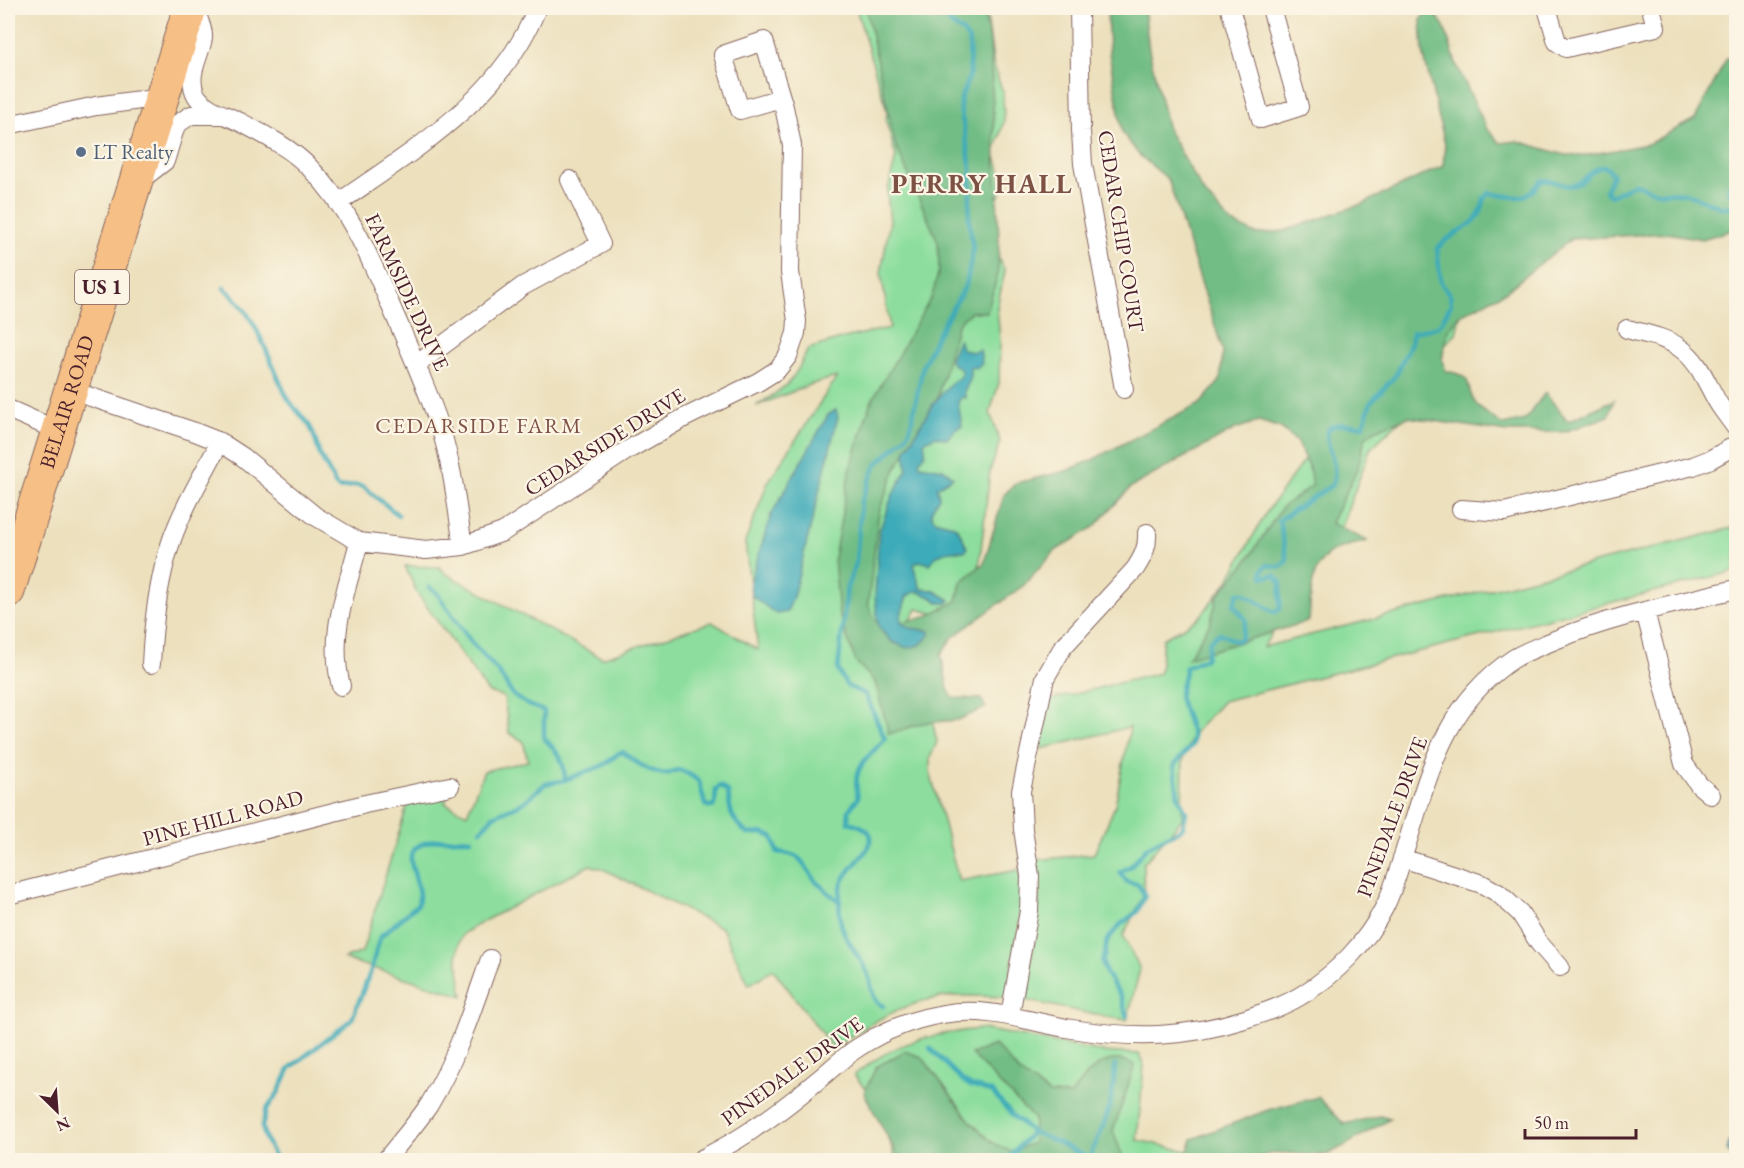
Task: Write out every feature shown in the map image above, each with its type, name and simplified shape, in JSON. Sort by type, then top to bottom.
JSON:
[{"type":"highway","name":"BELAIR ROAD","points":[[8,591],[56,430],[192,8]]},
{"type":"street","name":"FARMSIDE DRIVE","points":[[192,8],[203,35],[192,78],[196,94],[203,103],[222,115],[241,122],[291,153],[314,172],[339,203],[364,245],[442,432],[454,487],[463,546]]},
{"type":"street","points":[[339,203],[470,105],[498,75],[523,38],[537,8]]},
{"type":"street","name":"CEDAR CHIP COURT","points":[[1079,8],[1083,164],[1124,389]]},
{"type":"street","points":[[1230,8],[1261,118],[1299,107],[1271,8]]},
{"type":"street","points":[[1550,8],[1557,42],[1566,48],[1656,27],[1651,8]]},
{"type":"street","points":[[8,126],[96,106],[162,97]]},
{"type":"street","name":"CEDARSIDE DRIVE","points":[[69,390],[220,442],[315,516],[359,542],[426,550],[463,546],[503,532],[626,451],[682,418],[758,382],[777,370],[788,357],[797,321],[790,272],[792,145],[781,98]]},
{"type":"street","name":"FARMSIDE DRIVE","points":[[135,184],[165,160],[176,125],[191,115],[222,115]]},
{"type":"street","points":[[416,365],[523,286],[601,244],[570,180]]},
{"type":"street","points":[[1628,329],[1680,347],[1698,366],[1718,402],[1737,428]]},
{"type":"street","points":[[8,409],[56,430]]},
{"type":"street","points":[[151,664],[159,592],[171,541],[191,496],[220,442]]},
{"type":"street","points":[[1461,509],[1504,512],[1693,466],[1737,445]]},
{"type":"street","points":[[1010,1015],[1030,900],[1030,876],[1023,829],[1021,791],[1045,678],[1063,647],[1135,569],[1143,557],[1147,533]]},
{"type":"street","points":[[341,686],[336,665],[337,626],[359,542]]},
{"type":"street","name":"PINEDALE DRIVE","points":[[700,1161],[757,1127],[859,1047],[899,1026],[948,1013],[975,1012],[1010,1015],[1070,1029],[1118,1036],[1159,1036],[1221,1026],[1277,1008],[1304,994],[1347,958],[1373,927],[1385,907],[1394,886],[1427,775],[1457,714],[1473,694],[1514,659],[1532,649],[1583,629],[1645,611],[1737,589]]},
{"type":"street","points":[[1645,611],[1684,764],[1699,785],[1711,795]]},
{"type":"street","name":"PINE HILL ROAD","points":[[8,896],[365,804],[450,786]]},
{"type":"street","points":[[1402,858],[1482,884],[1498,894],[1520,913],[1539,943],[1560,967]]},
{"type":"street","points":[[386,1161],[427,1107],[443,1080],[462,1042],[490,959]]},
{"type":"green space","points":[[856,8],[986,8],[994,68],[1003,92],[1004,121],[995,153],[1000,170],[1001,192],[991,212],[997,254],[1005,271],[997,307],[1000,341],[999,383],[990,412],[1000,442],[990,471],[978,576],[966,602],[946,617],[917,609],[907,626],[924,684],[937,742],[930,758],[930,772],[959,881],[1019,870],[1023,898],[1007,997],[956,996],[922,1001],[891,1013],[833,1048],[773,969],[749,985],[722,928],[603,869],[590,865],[464,933],[459,942],[457,956],[463,996],[344,959],[362,952],[408,803],[448,792],[445,803],[467,814],[484,771],[528,761],[523,741],[509,733],[504,697],[488,692],[417,593],[405,566],[439,567],[446,574],[602,658],[712,622],[758,650],[745,542],[768,482],[837,377],[812,384],[756,406],[788,383],[798,370],[808,349],[890,328],[881,273],[890,221],[887,193],[896,157],[886,121],[887,111]]},
{"type":"green space","points":[[866,8],[983,8],[990,40],[999,241],[998,274],[987,312],[971,312],[958,323],[936,403],[896,468],[879,512],[868,604],[875,620],[884,626],[925,617],[957,601],[961,582],[984,563],[1004,495],[1016,483],[1066,471],[1092,460],[1200,404],[1220,381],[1223,351],[1168,179],[1139,155],[1122,132],[1109,52],[1107,8],[1144,8],[1149,50],[1168,130],[1204,193],[1230,222],[1256,234],[1284,231],[1362,204],[1443,166],[1445,144],[1423,52],[1421,19],[1429,8],[1444,26],[1457,66],[1487,129],[1500,143],[1518,141],[1565,155],[1588,155],[1648,144],[1695,119],[1727,58],[1736,55],[1736,229],[1702,239],[1667,233],[1571,239],[1505,292],[1460,315],[1447,333],[1442,360],[1446,371],[1456,373],[1466,379],[1472,398],[1485,413],[1503,425],[1525,420],[1545,393],[1568,421],[1614,400],[1609,416],[1564,432],[1507,432],[1408,417],[1375,430],[1365,438],[1358,468],[1331,523],[1367,541],[1334,551],[1320,564],[1311,592],[1309,621],[1188,658],[1210,623],[1218,595],[1247,561],[1282,507],[1312,486],[1309,467],[1296,441],[1281,428],[1259,421],[1235,429],[1131,487],[1094,527],[1055,551],[1023,586],[953,637],[941,654],[948,689],[953,698],[981,699],[986,708],[958,720],[923,723],[889,734],[875,682],[856,662],[839,615],[834,558],[849,474],[870,404],[932,296],[939,270],[938,242],[895,144]]},
{"type":"green space","points":[[1466,294],[1456,333],[1419,374],[1412,409],[1370,449],[1338,536],[1263,647],[1736,527],[1736,571],[1223,701],[1194,733],[1183,759],[1182,819],[1143,864],[1144,894],[1123,936],[1140,969],[1127,1020],[1024,1000],[1040,890],[1036,860],[1094,854],[1115,806],[1130,727],[1041,749],[1049,700],[1160,673],[1163,639],[1199,618],[1228,581],[1266,513],[1331,422]]},
{"type":"green space","points":[[982,1029],[1103,1052],[1139,1054],[1144,1066],[1137,1140],[1205,1155],[1208,1160],[895,1160],[882,1109],[854,1075],[884,1054],[914,1041]]},
{"type":"green space","points":[[995,1045],[1020,1073],[1050,1094],[1071,1095],[1090,1072],[1106,1062],[1115,1060],[1135,1065],[1113,1131],[1124,1160],[900,1160],[864,1093],[876,1067],[905,1051],[922,1057],[971,1122],[992,1142],[1011,1152],[1033,1143],[1034,1119],[971,1054]]},
{"type":"green space","points":[[1318,1097],[1344,1124],[1380,1116],[1390,1119],[1325,1155],[1279,1153],[1262,1156],[1256,1160],[1185,1160],[1192,1139],[1268,1110]]},
{"type":"water","points":[[959,338],[962,349],[972,352],[980,350],[982,363],[976,368],[970,367],[970,380],[964,392],[966,398],[962,397],[958,402],[962,426],[947,439],[935,436],[924,442],[925,453],[919,461],[920,465],[943,469],[953,477],[937,487],[939,497],[931,512],[937,521],[951,524],[956,528],[967,548],[965,551],[941,553],[930,564],[920,561],[914,564],[921,589],[933,590],[950,600],[947,603],[939,603],[917,591],[907,596],[901,622],[910,628],[930,631],[930,635],[920,645],[907,648],[892,642],[878,624],[875,595],[879,532],[892,496],[907,469],[905,451],[933,404],[950,384],[961,376],[960,369],[952,364],[950,359]]},
{"type":"water","points":[[836,410],[838,417],[793,597],[787,612],[776,614],[751,595],[750,582],[771,515],[828,415]]},
{"type":"water","points":[[1736,1134],[1736,1160],[1734,1160],[1727,1150],[1730,1140]]},
{"type":"waterway","points":[[883,1006],[876,1000],[865,968],[844,933],[839,904],[843,881],[868,848],[871,840],[870,833],[863,827],[848,822],[849,810],[858,798],[856,779],[861,765],[885,739],[865,694],[847,686],[838,670],[847,587],[856,563],[861,502],[876,465],[906,437],[910,429],[923,366],[937,335],[966,285],[973,250],[969,219],[971,168],[960,107],[970,74],[969,41],[964,33],[952,25],[939,8]]},
{"type":"waterway","points":[[1127,1016],[1121,997],[1106,973],[1102,961],[1107,940],[1121,924],[1137,912],[1145,896],[1138,884],[1127,882],[1120,872],[1131,866],[1147,847],[1180,830],[1183,826],[1186,812],[1178,796],[1174,765],[1192,745],[1193,736],[1179,697],[1186,667],[1206,658],[1210,641],[1218,634],[1235,641],[1241,639],[1246,620],[1234,605],[1238,593],[1244,593],[1272,611],[1280,609],[1281,583],[1275,575],[1263,577],[1262,571],[1267,565],[1281,567],[1287,560],[1279,520],[1332,485],[1335,474],[1327,432],[1332,427],[1343,424],[1363,426],[1371,402],[1396,375],[1411,343],[1413,332],[1440,325],[1451,304],[1450,295],[1441,283],[1437,249],[1478,217],[1484,198],[1489,193],[1511,197],[1524,196],[1545,180],[1570,186],[1579,183],[1598,168],[1603,167],[1613,175],[1606,189],[1611,196],[1634,184],[1657,192],[1685,193],[1723,208],[1734,206],[1736,202],[1728,189],[1732,180],[1736,179]]},
{"type":"waterway","points":[[224,288],[245,311],[261,338],[286,395],[311,428],[320,455],[335,484],[339,488],[357,485],[364,487],[398,515]]},
{"type":"waterway","points":[[429,587],[436,592],[471,642],[498,671],[512,694],[528,705],[544,711],[544,738],[559,756],[565,780]]},
{"type":"waterway","points":[[481,830],[493,816],[523,803],[545,784],[565,780],[604,765],[623,752],[648,769],[665,774],[678,770],[689,774],[699,781],[705,805],[712,807],[715,805],[716,789],[720,786],[728,792],[732,816],[742,829],[748,834],[762,833],[773,837],[777,852],[798,858],[820,886],[840,902]]},
{"type":"waterway","points":[[276,1160],[262,1127],[266,1110],[278,1093],[290,1068],[352,1019],[371,970],[380,937],[418,904],[418,890],[411,859],[414,850],[420,845],[436,840],[471,839]]},
{"type":"waterway","points":[[930,1048],[963,1081],[971,1086],[992,1092],[1013,1116],[1032,1132],[1092,1160]]},
{"type":"waterway","points":[[1089,1158],[1108,1113],[1115,1065]]},
{"type":"waterway","points":[[1007,1160],[1032,1132]]},
{"type":"place","name":"LT Realty","points":[[81,152]]},
{"type":"district","name":"PERRY HALL","points":[[982,184]]},
{"type":"district","name":"CEDARSIDE FARM","points":[[479,425]]}]
